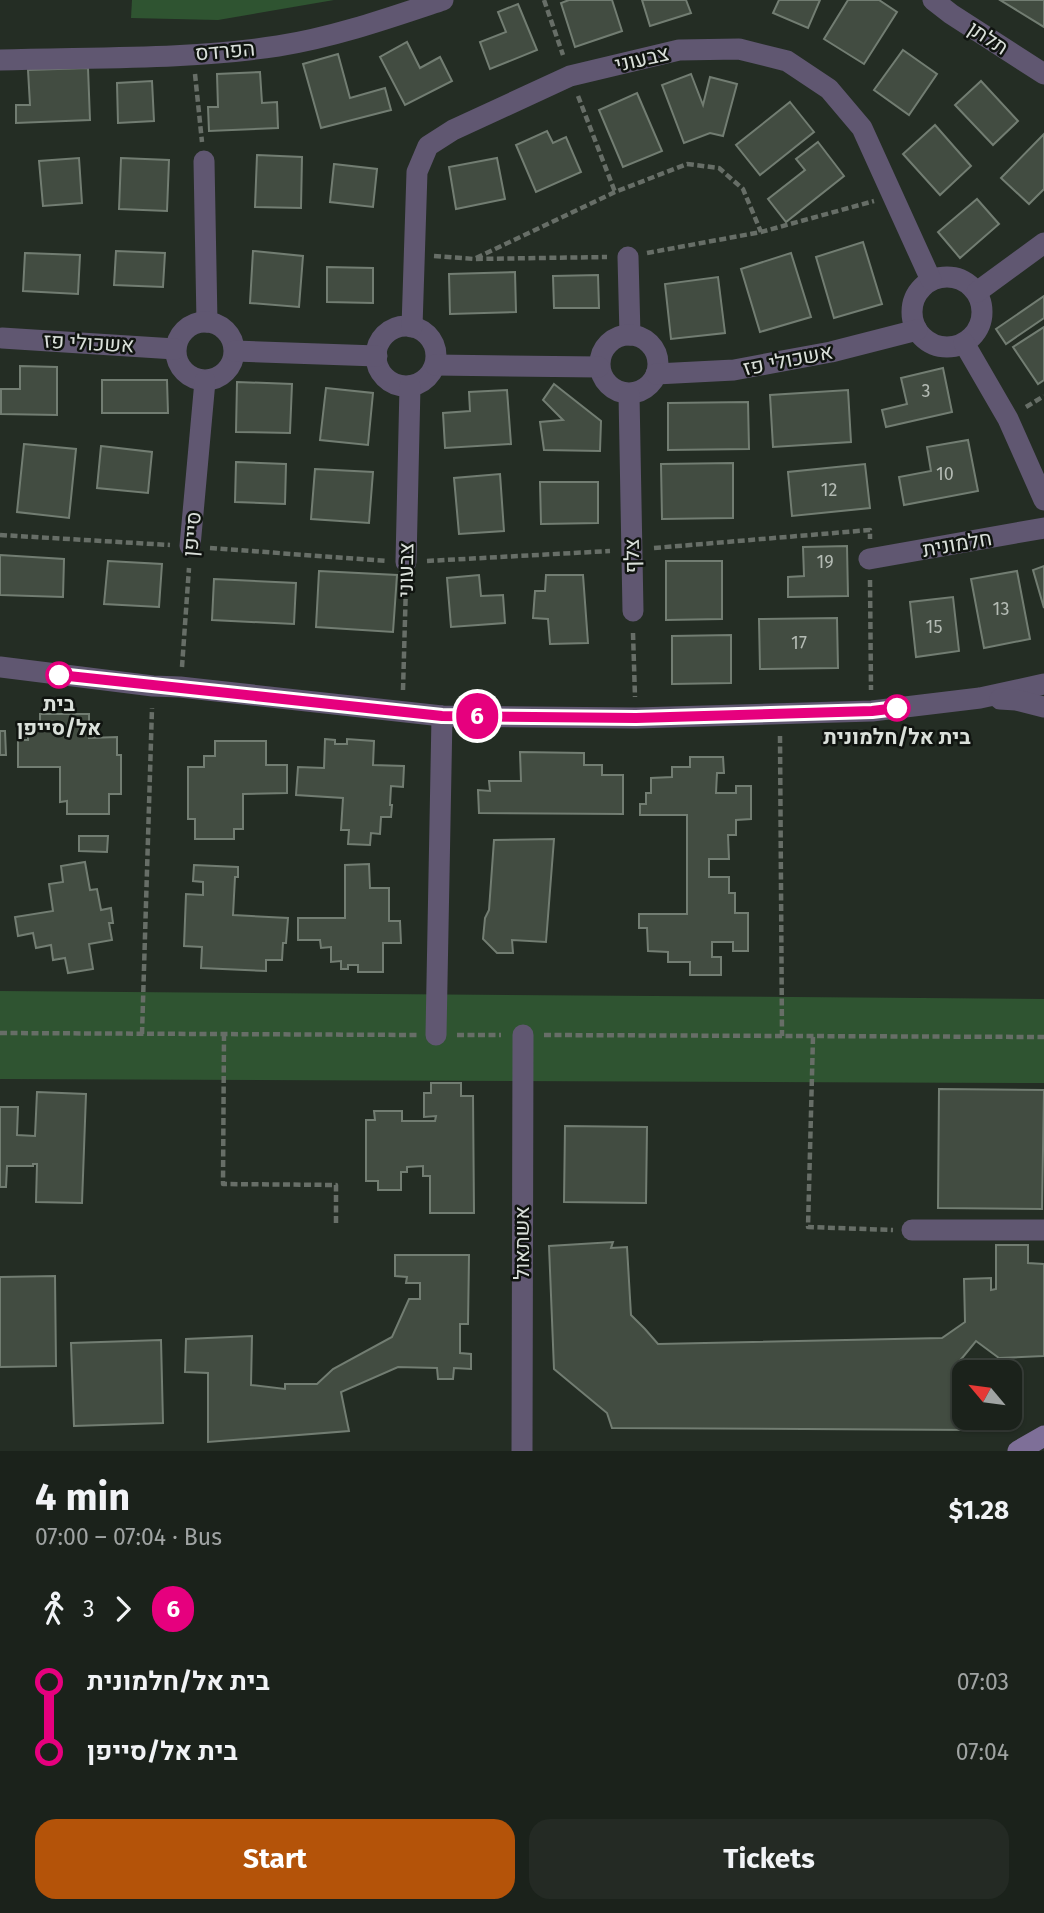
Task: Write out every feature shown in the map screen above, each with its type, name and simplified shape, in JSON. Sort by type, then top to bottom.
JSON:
[{"type":"main road","points":[[1018,1451],[1044,1436]]},
{"type":"street","name":"הפרדס","points":[[0,60],[193,54],[279,46],[358,29],[443,0]]},
{"type":"street","name":"תלתן","points":[[933,0],[1044,74]]},
{"type":"street","name":"צבעוני","points":[[412,327],[416,172],[429,146],[453,130],[570,76],[679,50],[739,49],[787,61],[829,89],[862,128],[931,281]]},
{"type":"street","points":[[204,161],[206,321]]},
{"type":"street","points":[[977,292],[1044,243]]},
{"type":"street","points":[[628,257],[630,335]]},
{"type":"street","points":[[951,276],[961,279],[977,292],[982,303],[980,327],[964,343],[943,347],[923,338],[917,330],[912,308],[915,297],[922,287],[931,281],[951,276]]},
{"type":"street","points":[[206,321],[215,323],[229,334],[235,351],[229,369],[214,380],[205,381],[187,375],[180,368],[175,349],[189,326],[206,321]]},
{"type":"street","points":[[403,327],[412,327],[421,330],[434,345],[435,365],[426,379],[410,386],[400,386],[383,375],[378,366],[378,347],[387,333],[403,327]]},
{"type":"street","name":"אשכולי פז","points":[[656,374],[734,370],[831,352],[917,330]]},
{"type":"street","points":[[630,335],[647,341],[653,348],[658,365],[656,374],[646,388],[629,394],[612,389],[606,383],[599,367],[607,344],[621,336],[630,335]]},
{"type":"street","name":"אשכולי פז","points":[[1,339],[175,349]]},
{"type":"street","points":[[964,343],[1008,419],[1044,500]]},
{"type":"street","points":[[235,351],[377,356]]},
{"type":"street","points":[[435,365],[599,367]]},
{"type":"street","name":"סייפן","points":[[190,546],[205,381]]},
{"type":"street","name":"צבעוני","points":[[406,562],[410,386]]},
{"type":"street","name":"צלף","points":[[629,394],[633,611]]},
{"type":"street","name":"חלמונית","points":[[870,559],[1044,528]]},
{"type":"street","points":[[0,667],[442,716],[636,718],[872,711],[980,698],[1044,684]]},
{"type":"street","points":[[980,698],[1016,700],[1044,707]]},
{"type":"street","points":[[436,1035],[442,716]]},
{"type":"street","name":"אשתאול","points":[[522,1451],[523,1035]]},
{"type":"street","points":[[912,1230],[1044,1230]]},
{"type":"path","points":[[193,54],[204,161]]},
{"type":"path","points":[[474,259],[615,192],[687,164],[719,168],[743,189],[761,232]]},
{"type":"path","points":[[413,254],[474,259],[628,257],[761,232],[891,196]]},
{"type":"path","points":[[0,535],[406,562],[631,550],[870,530],[872,711]]},
{"type":"path","name":"סייפן","points":[[180,687],[190,546]]},
{"type":"path","name":"צבעוני","points":[[402,712],[406,562]]},
{"type":"path","points":[[633,611],[636,718]]},
{"type":"path","points":[[142,1034],[153,686]]},
{"type":"path","points":[[780,714],[782,1037]]},
{"type":"path","points":[[224,1034],[223,1184],[336,1185],[336,1224]]},
{"type":"path","points":[[813,1037],[808,1227],[912,1230]]},
{"type":"green space","points":[[132,0],[334,0],[218,20],[131,18]]},
{"type":"green space","points":[[0,991],[1044,999],[1044,1083],[0,1079]]},
{"type":"building","points":[[569,0],[612,0],[622,31],[575,47],[561,3]]},
{"type":"building","points":[[642,0],[686,0],[691,13],[650,26]]},
{"type":"building","points":[[779,0],[820,0],[808,28],[773,13]]},
{"type":"building","points":[[848,0],[879,0],[897,12],[864,64],[824,39]]},
{"type":"building","points":[[1000,0],[1044,0],[1044,27]]},
{"type":"building","points":[[518,4],[537,50],[490,69],[480,42],[506,32],[498,12]]},
{"type":"building","points":[[407,42],[420,68],[440,57],[452,81],[405,105],[380,57]]},
{"type":"building","points":[[903,50],[937,74],[909,115],[874,90]]},
{"type":"building","points":[[338,54],[350,98],[385,88],[391,110],[321,128],[303,64]]},
{"type":"building","points":[[88,68],[90,120],[16,123],[16,105],[30,105],[28,70]]},
{"type":"building","points":[[260,72],[262,103],[277,102],[278,128],[209,131],[208,107],[218,107],[217,74]]},
{"type":"building","points":[[691,74],[703,105],[710,77],[737,84],[723,136],[710,133],[684,143],[662,85]]},
{"type":"building","points":[[152,81],[154,121],[118,123],[117,83]]},
{"type":"building","points":[[981,81],[1018,121],[993,145],[955,105]]},
{"type":"building","points":[[637,93],[662,151],[623,167],[599,110]]},
{"type":"building","points":[[790,102],[814,132],[760,175],[736,145]]},
{"type":"building","points":[[935,125],[971,166],[940,195],[903,154]]},
{"type":"building","points":[[547,131],[553,143],[566,137],[581,172],[536,192],[516,145]]},
{"type":"building","points":[[1044,134],[1044,189],[1029,204],[1001,178]]},
{"type":"building","points":[[818,142],[844,176],[786,222],[768,199],[805,170],[796,159]]},
{"type":"building","points":[[257,155],[302,157],[301,208],[255,207]]},
{"type":"building","points":[[79,158],[82,203],[43,206],[39,161]]},
{"type":"building","points":[[121,158],[169,160],[167,211],[119,209]]},
{"type":"building","points":[[497,158],[505,199],[456,209],[449,167]]},
{"type":"building","points":[[334,164],[377,169],[373,207],[330,202]]},
{"type":"building","points":[[977,199],[999,224],[960,258],[938,232]]},
{"type":"building","points":[[863,242],[882,304],[834,318],[816,257]]},
{"type":"building","points":[[116,251],[165,253],[163,287],[114,285]]},
{"type":"building","points":[[253,251],[303,256],[299,307],[250,303]]},
{"type":"building","points":[[25,253],[80,255],[78,294],[23,291]]},
{"type":"building","points":[[791,253],[811,317],[760,332],[741,269]]},
{"type":"building","points":[[327,267],[373,268],[373,303],[327,302]]},
{"type":"building","points":[[515,272],[516,312],[450,314],[449,274]]},
{"type":"building","points":[[598,275],[599,308],[554,308],[553,276]]},
{"type":"building","points":[[718,277],[725,333],[671,339],[665,284]]},
{"type":"building","points":[[1044,296],[1044,318],[1006,344],[996,329]]},
{"type":"building","points":[[1044,327],[1044,380],[1038,384],[1013,347]]},
{"type":"building","points":[[20,366],[57,367],[57,415],[1,414],[1,389],[20,389]]},
{"type":"building","points":[[943,368],[952,412],[886,427],[882,410],[907,404],[901,378]]},
{"type":"building","points":[[102,380],[167,380],[168,413],[102,413]]},
{"type":"building","points":[[237,382],[292,384],[290,433],[236,432]]},
{"type":"building","points":[[554,384],[601,421],[600,451],[544,450],[540,422],[563,420],[543,400]]},
{"type":"building","points":[[326,388],[373,393],[368,445],[320,440]]},
{"type":"building","points":[[507,390],[511,444],[445,448],[443,413],[470,411],[469,392]]},
{"type":"building","points":[[848,390],[851,442],[773,447],[770,395]]},
{"type":"building","points":[[748,402],[749,449],[668,450],[668,403]]},
{"type":"building","points":[[968,440],[978,491],[904,505],[899,477],[931,471],[927,447]]},
{"type":"building","points":[[24,444],[76,449],[69,518],[17,512]]},
{"type":"building","points":[[101,446],[152,452],[148,493],[97,488]]},
{"type":"building","points":[[236,462],[286,464],[285,504],[235,502]]},
{"type":"building","points":[[733,463],[733,518],[662,519],[661,464]]},
{"type":"building","points":[[865,464],[870,508],[792,516],[788,472]]},
{"type":"building","points":[[315,469],[373,472],[369,523],[311,519]]},
{"type":"building","points":[[500,474],[504,531],[459,534],[454,478]]},
{"type":"building","points":[[540,482],[598,482],[598,523],[541,524]]},
{"type":"building","points":[[847,546],[848,596],[788,597],[788,577],[804,576],[803,547]]},
{"type":"building","points":[[0,555],[64,559],[63,597],[0,595]]},
{"type":"building","points":[[108,561],[162,564],[159,607],[104,604]]},
{"type":"building","points":[[666,561],[722,561],[722,619],[666,620]]},
{"type":"building","points":[[1044,566],[1044,608],[1033,570]]},
{"type":"building","points":[[319,571],[397,575],[393,632],[316,627]]},
{"type":"building","points":[[1017,571],[1030,639],[984,648],[971,579]]},
{"type":"building","points":[[479,575],[481,596],[503,595],[505,623],[451,627],[447,578]]},
{"type":"building","points":[[546,575],[583,575],[588,643],[550,644],[548,619],[533,618],[535,591],[545,591]]},
{"type":"building","points":[[214,579],[296,583],[294,624],[212,620]]},
{"type":"building","points":[[953,597],[959,651],[916,657],[910,602]]},
{"type":"building","points":[[837,618],[838,668],[760,669],[759,619]]},
{"type":"building","points":[[731,635],[731,683],[672,684],[672,636]]},
{"type":"building","points":[[40,714],[89,714],[89,738],[117,737],[117,755],[121,755],[121,794],[109,794],[109,814],[67,814],[67,801],[60,802],[60,767],[18,767],[18,740],[28,740],[28,723],[40,723]]},
{"type":"building","points":[[0,731],[5,731],[6,755],[0,755]]},
{"type":"building","points":[[325,739],[335,740],[335,744],[347,744],[347,739],[374,741],[373,765],[404,766],[403,787],[391,786],[391,817],[381,817],[380,834],[371,833],[370,845],[348,844],[349,830],[341,830],[343,798],[296,795],[298,767],[324,768]]},
{"type":"building","points":[[215,741],[266,741],[266,765],[287,765],[287,793],[243,794],[243,829],[234,829],[234,839],[195,839],[195,819],[188,819],[188,767],[204,767],[204,756],[215,756]]},
{"type":"building","points":[[520,752],[584,753],[584,765],[602,765],[602,775],[623,775],[623,814],[479,813],[478,790],[490,791],[489,781],[521,781]]},
{"type":"building","points":[[690,757],[723,757],[724,773],[717,773],[716,793],[736,793],[736,786],[751,786],[751,819],[736,820],[736,835],[728,835],[729,859],[709,859],[709,877],[729,877],[729,893],[735,893],[735,913],[748,913],[748,951],[733,951],[733,942],[712,942],[712,957],[721,957],[721,975],[690,975],[690,962],[668,962],[668,952],[648,951],[647,928],[639,928],[639,914],[687,914],[687,815],[640,815],[640,804],[646,804],[646,793],[651,793],[651,778],[672,777],[672,767],[690,767]]},
{"type":"building","points":[[79,836],[108,836],[107,852],[79,851]]},
{"type":"building","points":[[554,839],[546,942],[512,940],[513,953],[497,953],[483,939],[485,918],[489,910],[494,840]]},
{"type":"building","points":[[85,862],[90,890],[97,889],[101,910],[111,908],[113,923],[109,923],[112,940],[89,944],[93,969],[68,973],[65,958],[53,960],[51,945],[36,948],[33,933],[18,936],[15,917],[53,911],[49,884],[63,882],[61,866]]},
{"type":"building","points":[[369,864],[370,888],[389,888],[389,921],[400,921],[401,943],[383,943],[383,972],[358,972],[358,965],[348,965],[348,969],[341,969],[341,961],[331,962],[331,947],[321,948],[320,940],[298,940],[298,918],[345,918],[345,865]]},
{"type":"building","points":[[194,865],[238,867],[233,915],[288,918],[282,960],[266,960],[266,971],[201,968],[202,947],[184,946],[186,894],[203,895],[203,882],[193,881]]},
{"type":"building","points":[[431,1083],[461,1083],[461,1096],[473,1096],[474,1213],[430,1213],[430,1176],[423,1176],[423,1166],[407,1167],[407,1172],[401,1172],[401,1190],[378,1190],[378,1181],[366,1181],[366,1120],[375,1120],[374,1111],[402,1111],[402,1121],[435,1121],[436,1116],[424,1117],[424,1093],[431,1093]]},
{"type":"building","points":[[939,1089],[1044,1090],[1042,1209],[938,1208]]},
{"type":"building","points":[[37,1092],[86,1094],[82,1203],[36,1202],[37,1164],[7,1166],[6,1187],[0,1187],[0,1107],[18,1107],[17,1135],[35,1136]]},
{"type":"building","points":[[565,1126],[647,1127],[646,1203],[564,1202]]},
{"type":"building","points":[[613,1242],[611,1248],[627,1247],[631,1315],[658,1344],[942,1338],[965,1322],[964,1279],[991,1278],[991,1290],[996,1289],[996,1245],[1028,1245],[1028,1263],[1044,1264],[1044,1356],[999,1358],[976,1341],[960,1360],[952,1360],[952,1430],[612,1428],[607,1413],[554,1369],[549,1246]]},
{"type":"building","points":[[395,1255],[469,1255],[468,1324],[460,1324],[460,1353],[471,1354],[471,1369],[454,1368],[453,1379],[438,1379],[437,1368],[398,1367],[341,1392],[349,1431],[208,1442],[208,1373],[185,1372],[186,1339],[252,1336],[251,1385],[285,1389],[285,1384],[317,1384],[333,1369],[392,1337],[409,1299],[420,1299],[420,1283],[406,1283],[407,1277],[395,1276]]},
{"type":"building","points":[[55,1276],[56,1366],[0,1367],[0,1277]]},
{"type":"building","points":[[161,1340],[163,1423],[74,1426],[71,1343]]},
{"type":"bus line","name":"6","points":[[59,675],[442,716],[636,718],[897,708]]},
{"type":"place","name":"בית אל/סייפן","points":[[59,675]]},
{"type":"place","name":"בית אל/חלמונית","points":[[897,708]]}]
